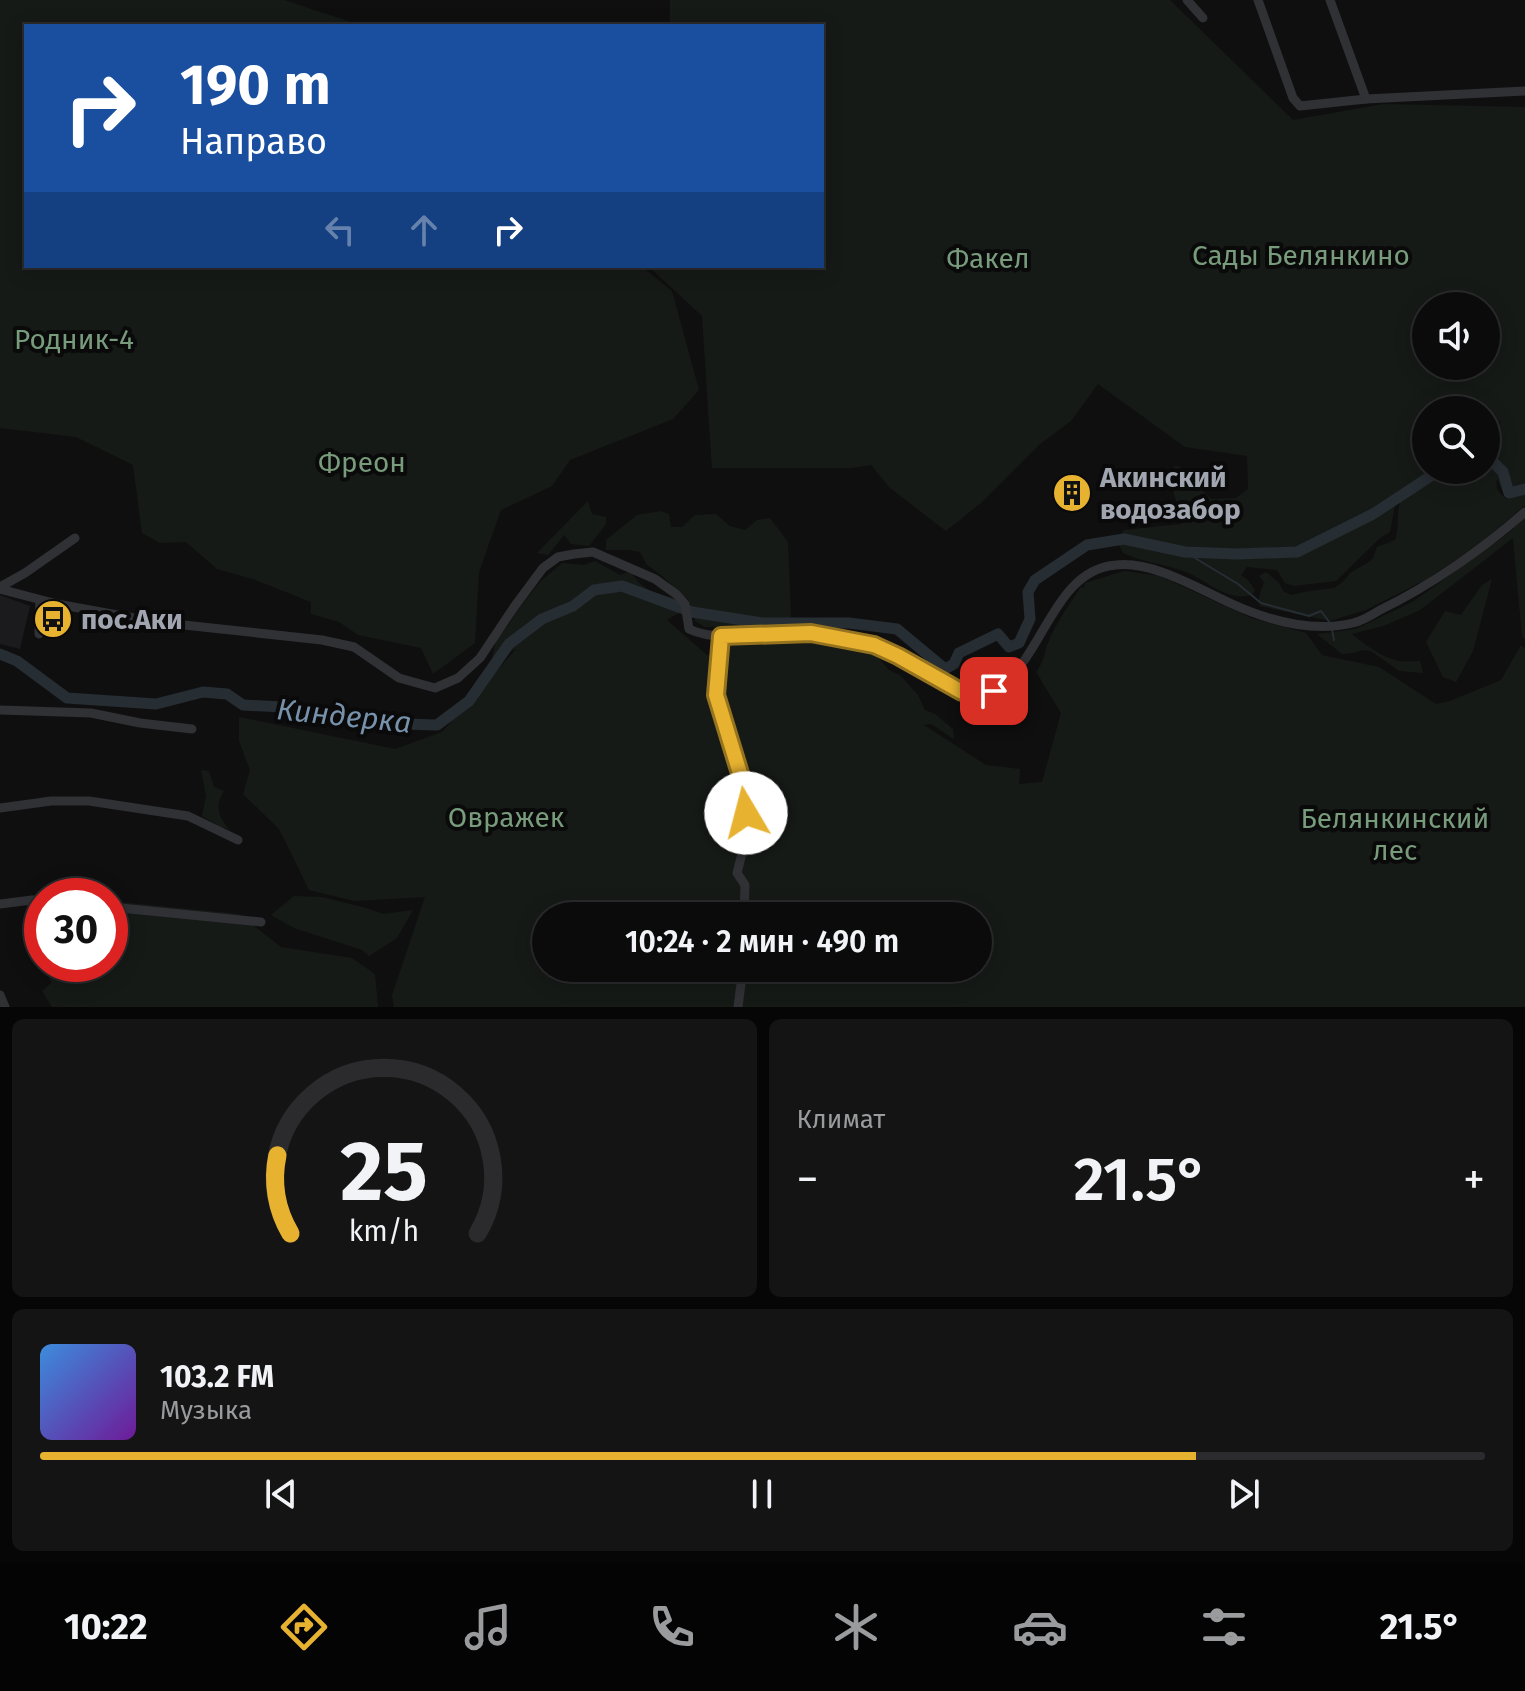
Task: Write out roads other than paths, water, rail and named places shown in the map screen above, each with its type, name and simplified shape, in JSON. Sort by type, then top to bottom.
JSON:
[{"type":"street","points":[[1187,0],[1203,18]]},
{"type":"street","points":[[1258,0],[1293,98],[1300,106],[1366,99],[1525,91]]},
{"type":"street","points":[[1330,0],[1366,99]]},
{"type":"street","points":[[0,588],[40,600],[156,622],[322,640],[354,647],[399,678],[435,688],[458,678],[480,658],[543,568],[558,557],[593,552],[655,579],[676,594],[685,604],[689,629],[699,634],[811,633],[874,645],[962,692],[976,693],[994,691],[1014,675],[1058,603],[1085,575],[1104,567],[1119,564],[1162,571],[1253,613],[1311,627],[1354,623],[1410,596],[1525,512]]},
{"type":"street","points":[[0,588],[75,538]]},
{"type":"street","points":[[39,634],[40,600]]},
{"type":"street","points":[[721,636],[716,695],[746,793],[746,838],[737,873],[745,885],[744,902]]},
{"type":"street","points":[[0,710],[91,713],[192,729]]},
{"type":"street","points":[[0,808],[51,801],[89,801],[188,816],[238,840]]},
{"type":"street","points":[[0,904],[24,901]]},
{"type":"street","points":[[128,909],[261,922]]},
{"type":"street","points":[[738,1007],[741,982]]},
{"type":"street","points":[[0,995],[5,1007]]},
{"type":"waterway","name":"Киндерка","points":[[1500,469],[1509,493],[1525,489]]},
{"type":"waterway","name":"Киндерка","points":[[0,654],[17,661],[67,698],[156,704],[203,692],[227,694],[243,705],[301,708],[351,718],[437,725],[469,701],[509,644],[542,619],[573,606],[594,590],[622,586],[692,612],[762,623],[849,623],[897,629],[945,669],[954,664],[959,653],[998,634],[1009,647],[1019,643],[1030,619],[1028,592],[1035,580],[1087,545],[1124,539],[1185,552],[1297,552],[1373,514],[1419,484]]},
{"type":"waterway","points":[[1185,552],[1238,584],[1261,603],[1309,616],[1321,611],[1330,623]]},
{"type":"waterway","points":[[1332,629],[1334,640]]},
{"type":"place","name":"Акинский водозабор","points":[[1072,493]]},
{"type":"place","name":"пос.Аки","points":[[53,619]]},
{"type":"park label","name":"Сады Белянкино","points":[[1301,255]]},
{"type":"park label","name":"Факел","points":[[988,258]]},
{"type":"park label","name":"Родник-4","points":[[74,339]]},
{"type":"park label","name":"Фреон","points":[[362,462]]},
{"type":"park label","name":"Овражек","points":[[506,817]]},
{"type":"park label","name":"Белянкинский лес","points":[[1395,834]]}]
